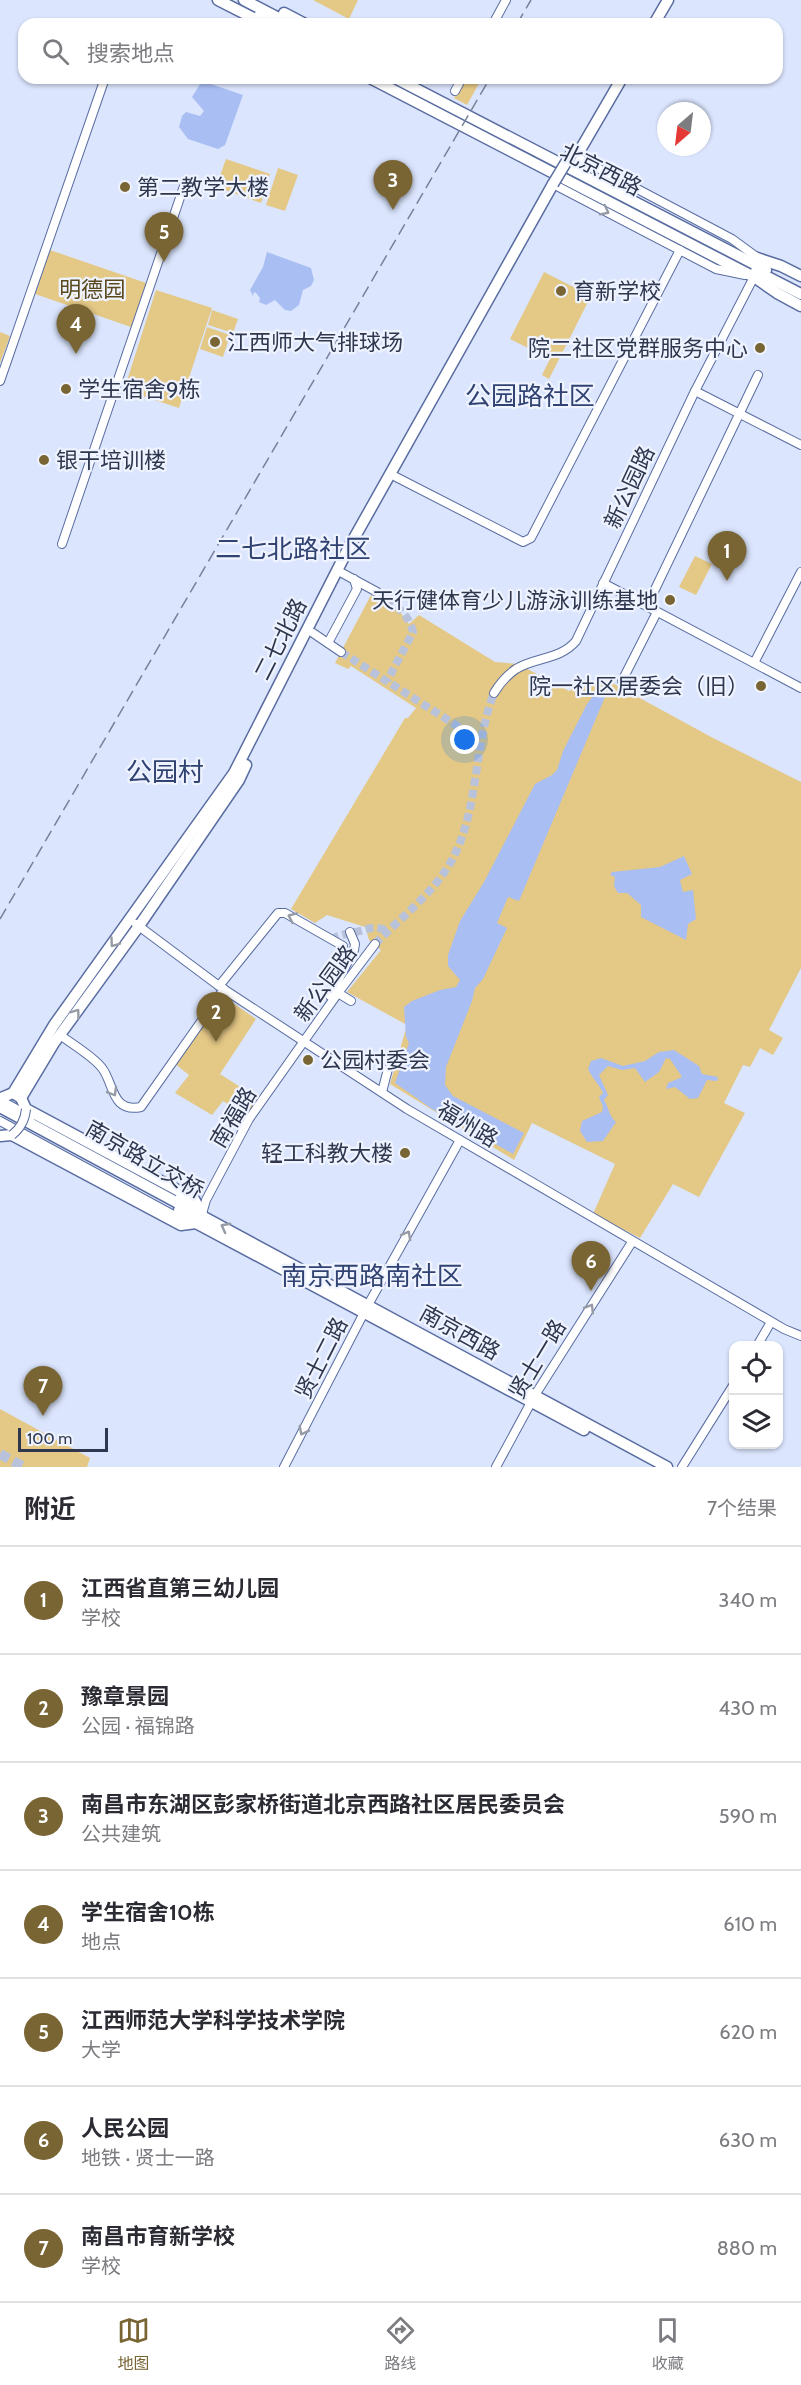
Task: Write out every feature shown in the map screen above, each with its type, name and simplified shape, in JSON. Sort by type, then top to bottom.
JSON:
[{"type":"main road","points":[[218,0],[253,18]]},
{"type":"main road","points":[[232,0],[266,18]]},
{"type":"main road","points":[[244,0],[278,18]]},
{"type":"main road","points":[[259,0],[294,18]]},
{"type":"main road","points":[[648,18],[659,0]]},
{"type":"main road","points":[[658,18],[668,0]]},
{"type":"main road","points":[[382,84],[758,269],[781,266],[801,276]]},
{"type":"main road","name":"北京西路","points":[[395,84],[758,269],[801,287]]},
{"type":"main road","name":"北京西路","points":[[405,84],[758,269],[801,294]]},
{"type":"main road","points":[[420,84],[758,269],[777,293],[801,306]]},
{"type":"main road","points":[[556,186],[611,84]]},
{"type":"main road","points":[[573,155],[618,84]]},
{"type":"main road","name":"二七北路","points":[[17,1095],[54,1025],[135,924],[239,780],[342,573],[556,186]]},
{"type":"main road","name":"二七北路","points":[[17,1095],[135,924],[234,773],[348,549],[556,186]]},
{"type":"main road","points":[[0,1099],[17,1095],[26,1109],[194,1199],[199,1219],[181,1225],[12,1135],[0,1136]]},
{"type":"main road","name":"南京路立交桥","points":[[0,1107],[186,1208],[199,1219]]},
{"type":"main road","name":"南京路立交桥","points":[[0,1114],[199,1219]]},
{"type":"main road","name":"南京西路","points":[[199,1219],[533,1399],[653,1467]]},
{"type":"main road","name":"南京西路","points":[[533,1399],[667,1467]]},
{"type":"street","points":[[496,18],[506,0]]},
{"type":"street","points":[[0,381],[103,84]]},
{"type":"street","points":[[454,91],[458,84]]},
{"type":"street","points":[[573,155],[732,239],[758,269]]},
{"type":"street","points":[[62,544],[184,183]]},
{"type":"street","points":[[556,186],[716,269],[758,269]]},
{"type":"street","points":[[396,477],[523,543],[531,538],[680,250]]},
{"type":"street","name":"新公园路","points":[[494,693],[502,681],[517,668],[561,653],[571,647],[695,391],[758,269]]},
{"type":"street","points":[[647,606],[758,375]]},
{"type":"street","points":[[695,391],[801,445]]},
{"type":"street","points":[[754,663],[798,585],[801,572]]},
{"type":"street","points":[[342,573],[377,592]]},
{"type":"street","points":[[328,643],[357,589],[354,579]]},
{"type":"street","points":[[603,583],[801,688]]},
{"type":"street","points":[[622,681],[657,612]]},
{"type":"street","points":[[313,633],[341,652]]},
{"type":"street","points":[[60,1035],[102,1068],[110,1089],[118,1100],[131,1108],[141,1107],[221,987],[278,913],[285,913],[343,946]]},
{"type":"street","name":"福州路","points":[[135,924],[221,987],[382,1092],[632,1242],[771,1322],[801,1336]]},
{"type":"street","points":[[315,1026],[354,951],[355,944],[350,932]]},
{"type":"street","name":"新公园路","points":[[304,1043],[375,944]]},
{"type":"street","points":[[338,993],[351,1001]]},
{"type":"street","name":"南福路","points":[[199,1219],[206,1200],[249,1119],[304,1043]]},
{"type":"street","points":[[382,1092],[388,1070]]},
{"type":"street","name":"南京路立交桥","points":[[0,1099],[189,1203],[199,1219]]},
{"type":"street","points":[[12,1135],[18,1131],[25,1118],[26,1109]]},
{"type":"street","name":"南京路立交桥","points":[[0,1121],[179,1218],[199,1219]]},
{"type":"street","name":"贤士二路","points":[[284,1467],[460,1140]]},
{"type":"street","name":"贤士一路","points":[[496,1467],[533,1399],[632,1242]]},
{"type":"street","points":[[760,1341],[771,1322]]},
{"type":"street","points":[[682,1467],[729,1392]]},
{"type":"green space","points":[[313,0],[358,0],[349,18]]},
{"type":"green space","points":[[462,84],[479,84],[467,105],[454,98]]},
{"type":"green space","points":[[226,159],[270,174],[261,203],[216,187]]},
{"type":"green space","points":[[278,168],[298,175],[285,211],[266,205]]},
{"type":"green space","name":"明德园","points":[[50,250],[149,284],[134,328],[35,294]]},
{"type":"green space","points":[[544,272],[591,296],[549,379],[542,375],[550,359],[510,339]]},
{"type":"green space","points":[[156,290],[212,308],[179,408],[124,390]]},
{"type":"green space","points":[[212,310],[238,319],[233,333],[208,325]]},
{"type":"green space","name":"江西师大气排球场","points":[[207,327],[230,335],[223,357],[200,349]]},
{"type":"green space","points":[[0,332],[10,336],[0,363]]},
{"type":"green space","points":[[695,556],[712,564],[696,595],[679,587]]},
{"type":"green space","points":[[371,595],[400,612],[409,624],[419,615],[495,662],[518,664],[569,691],[579,685],[596,686],[603,678],[713,738],[801,782],[801,968],[769,1030],[783,1038],[773,1055],[760,1048],[750,1067],[743,1065],[724,1103],[745,1113],[699,1197],[673,1184],[640,1238],[593,1214],[615,1164],[532,1123],[514,1160],[390,1084],[407,1025],[347,992],[381,950],[369,940],[365,927],[327,915],[315,923],[291,909],[405,718],[408,718],[416,708],[351,666],[348,669],[335,663]]},
{"type":"green space","points":[[223,996],[256,1019],[220,1074],[259,1099],[249,1117],[223,1101],[212,1115],[175,1093],[189,1075],[175,1064]]},
{"type":"green space","points":[[0,1409],[90,1458],[87,1467],[0,1467]]},
{"type":"water","points":[[200,84],[211,84],[243,95],[225,145],[218,149],[188,139],[179,127],[182,116],[186,112],[200,116],[204,111],[192,97]]},
{"type":"water","points":[[267,252],[311,268],[314,280],[311,286],[303,290],[299,305],[291,311],[285,310],[275,300],[266,305],[259,302],[260,298],[254,292],[253,296],[250,290],[263,267]]},
{"type":"water","points":[[597,691],[605,697],[519,901],[508,897],[497,923],[507,928],[483,979],[475,988],[446,1067],[445,1085],[453,1096],[524,1133],[513,1154],[432,1109],[395,1083],[409,1043],[406,1037],[404,1007],[412,1001],[440,990],[456,987],[460,980],[448,966],[448,955],[460,921],[484,882],[535,784],[557,770],[563,751],[587,704]]},
{"type":"water","points":[[684,856],[692,874],[680,880],[683,892],[693,890],[696,919],[688,924],[686,940],[641,917],[641,905],[627,893],[618,893],[614,886],[615,877],[610,875],[612,872],[660,867]]},
{"type":"water","points":[[674,1050],[699,1066],[702,1074],[718,1077],[717,1081],[707,1080],[698,1098],[690,1099],[675,1087],[666,1089],[668,1083],[682,1077],[670,1059],[666,1058],[659,1072],[645,1082],[635,1068],[622,1070],[608,1066],[599,1075],[608,1095],[604,1100],[616,1122],[603,1141],[587,1142],[580,1131],[582,1121],[602,1112],[603,1107],[599,1097],[603,1093],[588,1069],[591,1061],[601,1058],[623,1066],[645,1061],[659,1052]]},
{"type":"tunnel","points":[[377,592],[404,614],[413,632],[387,681]]},
{"type":"tunnel","points":[[341,652],[481,741]]},
{"type":"tunnel","points":[[375,944],[429,891],[455,854],[463,835],[473,795],[483,733],[494,693]]},
{"type":"tunnel","points":[[331,939],[371,928],[388,931]]},
{"type":"tunnel","points":[[0,1454],[24,1467]]},
{"type":"railway","points":[[520,18],[531,0]]},
{"type":"railway","points":[[0,919],[487,84]]},
{"type":"place","name":"第二教学大楼","points":[[125,187]]},
{"type":"place","name":"南昌市东湖区彭家桥街道北京西路社区居民委员会","points":[[393,210]]},
{"type":"place","name":"江西师范大学科学技术学院","points":[[164,262]]},
{"type":"place","name":"育新学校","points":[[561,291]]},
{"type":"place","name":"江西师大气排球场","points":[[215,342]]},
{"type":"place","name":"院二社区党群服务中心","points":[[760,348]]},
{"type":"place","name":"学生宿舍10栋","points":[[76,354]]},
{"type":"place","name":"学生宿舍9栋","points":[[66,389]]},
{"type":"place","name":"银干培训楼","points":[[44,460]]},
{"type":"place","name":"江西省直第三幼儿园","points":[[727,581]]},
{"type":"place","name":"天行健体育少儿游泳训练基地","points":[[670,600]]},
{"type":"place","name":"院一社区居委会（旧）","points":[[761,686]]},
{"type":"place","name":"豫章景园","points":[[216,1042]]},
{"type":"place","name":"公园村委会","points":[[308,1060]]},
{"type":"place","name":"轻工科教大楼","points":[[405,1153]]},
{"type":"place","name":"人民公园","points":[[591,1291]]},
{"type":"place","name":"南昌市育新学校","points":[[43,1416]]},
{"type":"district","name":"公园路社区","points":[[530,396]]},
{"type":"district","name":"二七北路社区","points":[[293,549]]},
{"type":"district","name":"公园村","points":[[165,772]]},
{"type":"district","name":"南京西路南社区","points":[[372,1276]]}]
